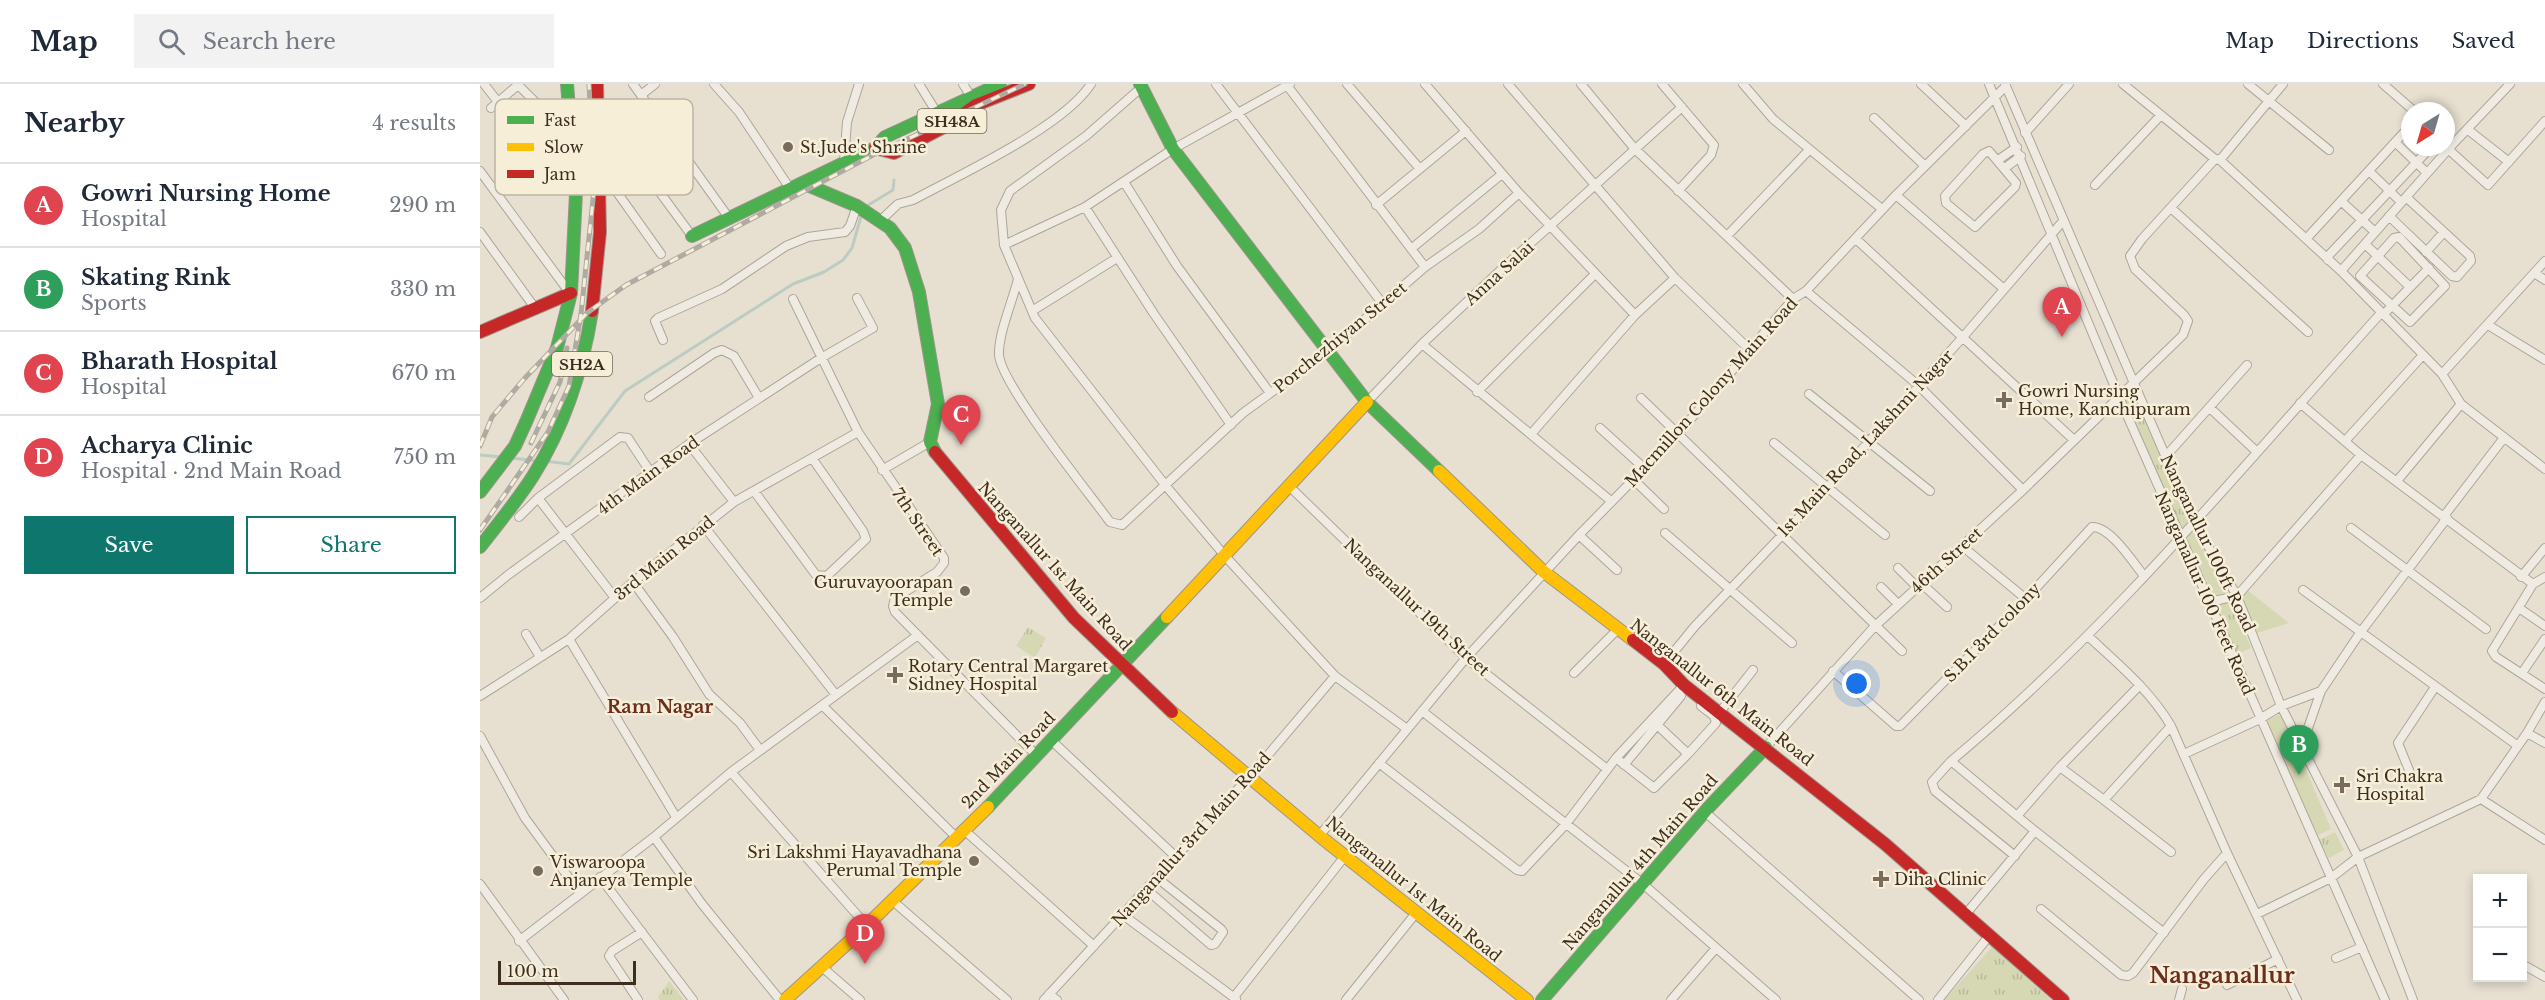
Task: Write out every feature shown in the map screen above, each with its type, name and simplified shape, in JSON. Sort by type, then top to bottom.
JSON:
[{"type":"street","points":[[484,84],[495,104]]},
{"type":"street","name":"SH2A","points":[[567,84],[568,99]]},
{"type":"street","name":"SH2A","points":[[597,84],[598,99]]},
{"type":"street","points":[[633,84],[643,99]]},
{"type":"street","points":[[640,95],[655,84]]},
{"type":"street","points":[[714,84],[739,112],[791,190]]},
{"type":"street","points":[[849,160],[847,122],[859,84]]},
{"type":"street","points":[[919,84],[937,113]]},
{"type":"street","points":[[963,84],[972,98]]},
{"type":"street","name":"SH48A","points":[[692,236],[805,184],[875,148],[885,137],[1000,84]]},
{"type":"street","name":"SH48A","points":[[875,148],[894,153],[948,124],[976,105],[1029,84]]},
{"type":"street","points":[[880,221],[898,204],[913,200],[1050,123],[1073,107],[1091,84]]},
{"type":"street","points":[[1216,84],[1237,115],[1382,303]]},
{"type":"street","points":[[1347,84],[1420,169]]},
{"type":"street","points":[[1425,84],[1519,193],[1594,275],[1635,315]]},
{"type":"street","points":[[1508,84],[1676,278],[1750,350]]},
{"type":"street","points":[[1581,84],[1634,148],[1793,299]]},
{"type":"street","points":[[1662,84],[1711,140],[1714,149],[1678,191]]},
{"type":"street","points":[[1743,84],[1773,119],[1882,209]]},
{"type":"street","points":[[1921,84],[1966,126]]},
{"type":"street","name":"Nanganallur 100 Feet Road","points":[[1989,84],[2119,397],[2385,1000]]},
{"type":"street","points":[[2025,133],[2069,84]]},
{"type":"street","points":[[2123,84],[2218,160],[2306,239],[2341,271],[2442,375],[2461,404],[2503,439],[2545,469]]},
{"type":"street","points":[[2248,84],[2329,150]]},
{"type":"street","points":[[2283,84],[2218,160],[2171,208],[2308,332]]},
{"type":"street","points":[[2383,84],[2404,102]]},
{"type":"street","points":[[2455,139],[2510,84]]},
{"type":"street","points":[[500,99],[515,85],[521,86],[534,99]]},
{"type":"street","points":[[1141,85],[1086,136],[1010,191],[1000,210],[1004,245],[1018,279],[1032,311],[1166,486],[1225,556],[1335,676],[1407,729]]},
{"type":"street","name":"Nanganallur 6th Main Road","points":[[1141,85],[1173,149],[1367,402],[1544,573],[1617,630],[1664,663],[1686,688],[1766,747],[1885,844],[2063,1000]]},
{"type":"street","points":[[1004,245],[1085,207],[1173,149],[1288,85],[1376,205],[1425,267]]},
{"type":"street","name":"Macmillon Colony Main Road","points":[[1320,835],[1466,658],[1611,501],[1678,434],[1793,299],[1806,291],[1882,209],[1996,97],[2005,85]]},
{"type":"street","name":"Nanganallur 100ft Road","points":[[2005,85],[2193,520],[2236,596],[2281,706],[2358,857],[2413,1000]]},
{"type":"street","name":"Anna Salai","points":[[1367,402],[1422,344],[1634,148],[1682,107]]},
{"type":"street","points":[[2095,185],[2161,115]]},
{"type":"street","points":[[1875,118],[1925,166]]},
{"type":"street","points":[[2455,150],[2488,185],[2545,121]]},
{"type":"street","points":[[2467,129],[2509,162]]},
{"type":"street","points":[[1376,205],[1466,131]]},
{"type":"street","points":[[2306,239],[2401,136]]},
{"type":"street","points":[[2395,142],[2427,173]]},
{"type":"street","points":[[1998,160],[2017,147]]},
{"type":"street","points":[[1727,236],[1809,150]]},
{"type":"street","points":[[1989,150],[2006,168],[2016,183],[2015,187],[1975,226],[1946,203],[1945,196],[1949,190],[1989,150]]},
{"type":"street","points":[[2006,168],[2020,156]]},
{"type":"street","points":[[2328,260],[2422,156]]},
{"type":"street","points":[[2341,271],[2440,156]]},
{"type":"street","points":[[693,168],[729,218]]},
{"type":"street","points":[[480,171],[495,191]]},
{"type":"street","points":[[2369,171],[2390,191],[2444,232],[2470,256],[2471,261],[2457,277],[2452,276],[2389,216]]},
{"type":"street","points":[[1412,249],[1502,174]]},
{"type":"street","points":[[1124,183],[1177,266],[1270,393]]},
{"type":"street","points":[[805,184],[861,209],[880,221],[898,237],[905,248],[919,292],[938,404],[930,442],[882,470]]},
{"type":"street","name":"Porchezhiyan Street","points":[[1018,279],[1000,346],[1001,366],[1030,414],[1110,522],[1122,525],[1231,425],[1270,393],[1327,352],[1425,267],[1479,229],[1519,193]]},
{"type":"street","points":[[480,332],[570,292],[498,195]]},
{"type":"street","name":"SH2A","points":[[480,492],[515,446],[557,348],[570,292],[576,195]]},
{"type":"street","name":"SH2A","points":[[480,547],[539,466],[577,384],[594,311],[601,195]]},
{"type":"street","points":[[619,195],[661,254]]},
{"type":"street","points":[[662,195],[692,236]]},
{"type":"street","points":[[1896,195],[2004,289]]},
{"type":"street","points":[[2341,201],[2375,232]]},
{"type":"street","points":[[1085,207],[1231,425]]},
{"type":"street","name":"46th Street","points":[[1766,747],[1874,627],[1918,584],[2023,490],[2187,328],[2188,321],[2184,315],[2131,263],[2130,256],[2171,208]]},
{"type":"street","points":[[663,340],[655,321],[657,318],[723,289],[786,246],[808,237],[845,232],[861,209]]},
{"type":"street","name":"1st Main Road, Lakshmi Nagar","points":[[1664,663],[1731,588],[1828,487],[1963,337],[2063,220]]},
{"type":"street","points":[[480,232],[535,308]]},
{"type":"street","points":[[2426,252],[2444,232]]},
{"type":"street","points":[[2399,237],[2443,282],[2443,291],[2410,322],[2360,276],[2377,256],[2394,238],[2399,237]]},
{"type":"street","points":[[1856,239],[2074,440]]},
{"type":"street","points":[[2365,244],[2410,287]]},
{"type":"street","points":[[1032,311],[1117,258]]},
{"type":"street","points":[[2442,375],[2545,261]]},
{"type":"street","points":[[2015,856],[1935,791],[1932,782],[1951,761],[2088,636],[2181,537],[2193,520],[2382,314],[2429,268]]},
{"type":"street","points":[[2534,273],[2545,280]]},
{"type":"street","points":[[1477,392],[1594,275]]},
{"type":"street","points":[[1532,434],[1635,315],[1676,278]]},
{"type":"street","points":[[1806,291],[1918,385],[2023,490]]},
{"type":"street","name":"4th Main Road","points":[[480,598],[508,574],[567,535],[689,444],[821,357],[873,328],[857,298]]},
{"type":"street","name":"7th Street","points":[[793,299],[858,432],[944,558],[941,568],[893,601],[895,612],[1037,756]]},
{"type":"street","points":[[2488,325],[2545,360]]},
{"type":"street","points":[[1422,344],[1611,501]]},
{"type":"street","points":[[649,398],[714,353],[722,350],[734,356],[759,398]]},
{"type":"street","points":[[2346,441],[2423,355]]},
{"type":"street","points":[[2166,456],[2247,365]]},
{"type":"street","points":[[1809,394],[1930,491]]},
{"type":"street","points":[[1641,398],[1782,534],[1874,627],[1902,651]]},
{"type":"street","name":"2nd Main Road","points":[[782,1000],[894,902],[959,833],[1037,756],[1367,402]]},
{"type":"street","points":[[2300,403],[2361,455],[2446,517],[2521,577],[2534,584]]},
{"type":"street","points":[[2397,481],[2461,404]]},
{"type":"street","points":[[2210,408],[2256,451]]},
{"type":"street","points":[[1600,428],[1644,468]]},
{"type":"street","name":"3rd Main Road","points":[[480,696],[569,639],[633,582],[734,502],[858,432]]},
{"type":"street","points":[[519,518],[538,498],[620,437],[628,438],[651,473]]},
{"type":"street","points":[[2302,745],[2321,691],[2360,633],[2408,571],[2503,439]]},
{"type":"street","name":"Nanganallur 1st Main Road","points":[[930,442],[937,456],[1008,542],[1122,667],[1345,856],[1527,1000]]},
{"type":"street","points":[[1774,443],[1885,535]]},
{"type":"street","points":[[689,444],[734,502]]},
{"type":"street","points":[[2209,602],[2236,596],[2361,455]]},
{"type":"street","points":[[754,491],[816,575],[827,576],[866,539],[812,458]]},
{"type":"street","points":[[1633,479],[1664,509]]},
{"type":"street","name":"Nanganallur 19th Street","points":[[1288,485],[1466,658],[1607,769]]},
{"type":"street","points":[[538,498],[615,598]]},
{"type":"street","points":[[703,525],[836,695]]},
{"type":"street","name":"S.B.I 3rd colony","points":[[1833,671],[1896,726],[1900,726],[2026,599],[2092,527],[2098,527],[2108,533],[2144,576]]},
{"type":"street","points":[[2351,528],[2486,629]]},
{"type":"street","points":[[1665,532],[1792,643]]},
{"type":"street","points":[[1579,535],[1617,570]]},
{"type":"street","points":[[1962,546],[2026,599]]},
{"type":"street","points":[[2521,577],[2545,548]]},
{"type":"street","points":[[1898,568],[1947,607]]},
{"type":"street","points":[[2545,577],[2534,584],[2492,651],[2496,657],[2545,689]]},
{"type":"street","points":[[633,582],[673,637],[709,694],[740,723],[760,750]]},
{"type":"street","points":[[1881,587],[1898,604]]},
{"type":"street","points":[[2303,590],[2518,746]]},
{"type":"street","points":[[2519,608],[2545,626]]},
{"type":"street","points":[[1574,673],[1617,630]]},
{"type":"street","points":[[526,634],[540,657]]},
{"type":"street","points":[[519,941],[600,876],[654,837],[731,772],[918,635]]},
{"type":"street","points":[[2088,636],[2140,685],[2160,707],[2171,726],[2227,853],[2297,1000]]},
{"type":"street","points":[[569,639],[676,817]]},
{"type":"street","points":[[2522,673],[2545,639]]},
{"type":"street","points":[[1720,712],[1753,670]]},
{"type":"street","name":"Nanganallur 3rd Main Road","points":[[1047,997],[1250,776],[1335,676]]},
{"type":"street","points":[[2017,816],[2060,767],[2140,685]]},
{"type":"street","points":[[2411,775],[2398,743],[2435,687]]},
{"type":"street","points":[[1379,763],[1516,870],[1527,869],[1566,824],[1616,758],[1686,688],[1716,720],[1688,754],[1654,788],[1616,758]]},
{"type":"street","points":[[2184,754],[2260,719],[2281,706],[2321,691]]},
{"type":"street","points":[[2257,914],[2331,878],[2358,857],[2481,799],[2527,733],[2545,702]]},
{"type":"street","points":[[823,706],[959,833],[1094,946]]},
{"type":"street","points":[[1422,711],[1643,884],[1776,1000]]},
{"type":"street","points":[[1654,722],[1688,754]]},
{"type":"street","points":[[1624,765],[1654,722]]},
{"type":"street","points":[[2104,800],[2171,726]]},
{"type":"street","points":[[2527,733],[2545,744]]},
{"type":"street","points":[[480,736],[525,818],[580,894]]},
{"type":"street","points":[[1051,740],[1175,856]]},
{"type":"street","name":"Nanganallur 4th Main Road","points":[[1542,1000],[1598,940],[1727,784],[1766,747]]},
{"type":"street","points":[[1951,761],[2164,933]]},
{"type":"street","points":[[2060,767],[2171,852]]},
{"type":"street","points":[[731,772],[867,926]]},
{"type":"street","points":[[2481,799],[2545,840]]},
{"type":"street","points":[[1705,812],[1919,1000]]},
{"type":"street","points":[[1965,915],[2035,831]]},
{"type":"street","points":[[654,837],[702,904],[782,1000]]},
{"type":"street","points":[[2041,909],[2125,976],[2133,973],[2204,879],[2227,853]]},
{"type":"street","points":[[1123,915],[1236,999],[1345,856]]},
{"type":"street","points":[[600,876],[693,1000]]},
{"type":"street","points":[[1146,889],[1211,945],[1221,937],[1223,932],[1221,929],[1156,877]]},
{"type":"street","points":[[480,884],[519,941],[564,1000]]},
{"type":"street","points":[[894,902],[1007,1000]]},
{"type":"street","points":[[1351,998],[1416,913]]},
{"type":"street","points":[[638,1000],[609,956],[612,951],[642,932]]},
{"type":"street","points":[[1938,1000],[1989,936]]},
{"type":"street","points":[[2336,958],[2362,947]]},
{"type":"street","points":[[1671,1000],[1716,948]]},
{"type":"street","points":[[2227,985],[2278,959]]},
{"type":"street","points":[[2527,966],[2545,977]]},
{"type":"street","points":[[822,967],[860,1000]]},
{"type":"street","points":[[2179,1000],[2182,989]]},
{"type":"street","points":[[1047,997],[1058,1000]]},
{"type":"green space","points":[[2134,389],[2191,520],[2181,532],[2123,399]]},
{"type":"green space","points":[[2194,526],[2229,592],[2212,596],[2184,538]]},
{"type":"green space","points":[[2247,590],[2289,623],[2257,633],[2241,599]]},
{"type":"green space","points":[[2231,599],[2251,648],[2235,655],[2214,604]]},
{"type":"green space","points":[[1028,627],[1046,638],[1035,658],[1016,646]]},
{"type":"green space","points":[[2282,713],[2331,829],[2318,835],[2266,721]]},
{"type":"green space","points":[[2335,832],[2344,850],[2329,858],[2319,840]]},
{"type":"green space","points":[[1992,947],[2051,1000],[1944,1000]]},
{"type":"green space","points":[[669,981],[684,1000],[659,1000],[658,997]]},
{"type":"waterway","points":[[865,207],[893,190],[894,180]]},
{"type":"waterway","points":[[545,461],[569,464],[625,391],[793,284],[824,272],[843,260],[852,248],[862,213]]},
{"type":"waterway","points":[[480,455],[502,457]]},
{"type":"waterway","points":[[512,458],[538,461]]},
{"type":"railway","points":[[589,84],[590,99]]},
{"type":"railway","points":[[480,446],[492,417],[524,379],[587,313],[626,285],[873,155],[1025,84]]},
{"type":"railway","points":[[480,530],[548,432],[569,386],[581,314],[593,195]]},
{"type":"railway","points":[[531,443],[560,382],[567,348]]},
{"type":"traffic: fast","points":[[567,84],[568,99]]},
{"type":"traffic: fast","points":[[692,236],[875,148],[885,137],[1000,84]]},
{"type":"traffic: fast","points":[[1140,84],[1173,149],[1367,402],[1439,471]]},
{"type":"traffic: fast","points":[[805,184],[857,206],[890,228],[905,248],[919,292],[938,404],[930,442],[935,452]]},
{"type":"traffic: fast","points":[[480,492],[515,446],[557,348],[571,293],[576,195]]},
{"type":"traffic: fast","points":[[480,547],[527,485],[554,438],[578,375],[592,311]]},
{"type":"traffic: fast","points":[[988,807],[1167,617]]},
{"type":"traffic: fast","points":[[1542,1000],[1708,808],[1766,747]]},
{"type":"traffic: slow","points":[[1167,617],[1367,402]]},
{"type":"traffic: slow","points":[[1439,471],[1544,572],[1633,640]]},
{"type":"traffic: slow","points":[[1172,712],[1322,838],[1527,1000]]},
{"type":"traffic: slow","points":[[785,1000],[862,930],[988,807]]},
{"type":"traffic: jam","points":[[597,84],[597,99]]},
{"type":"traffic: jam","points":[[875,148],[894,153],[948,125],[976,105],[1029,84]]},
{"type":"traffic: jam","points":[[592,311],[600,232],[599,195]]},
{"type":"traffic: jam","points":[[480,332],[571,293]]},
{"type":"traffic: jam","points":[[935,452],[1074,618],[1172,712]]},
{"type":"traffic: jam","points":[[1633,640],[1664,664],[1684,685],[1885,844],[2063,1000]]},
{"type":"place","name":"St.Jude's Shrine","points":[[788,147]]},
{"type":"place","name":"Gowri Nursing Home","points":[[2062,337]]},
{"type":"place","name":"Gowri Nursing Home, Kanchipuram","points":[[2004,400]]},
{"type":"place","name":"Bharath Hospital","points":[[961,445]]},
{"type":"place","name":"Guruvayoorapan Temple","points":[[965,591]]},
{"type":"place","name":"Rotary Central Margaret Sidney Hospital","points":[[895,675]]},
{"type":"place","name":"Skating Rink","points":[[2299,775]]},
{"type":"place","name":"Sri Chakra Hospital","points":[[2342,785]]},
{"type":"place","name":"Sri Lakshmi Hayavadhana Perumal Temple","points":[[974,861]]},
{"type":"place","name":"Viswaroopa Anjaneya Temple","points":[[538,871]]},
{"type":"place","name":"Diha Clinic","points":[[1881,879]]},
{"type":"place","name":"Acharya Clinic","points":[[865,964]]},
{"type":"district","name":"Ram Nagar","points":[[660,707]]},
{"type":"district","name":"Nanganallur","points":[[2222,975]]}]
